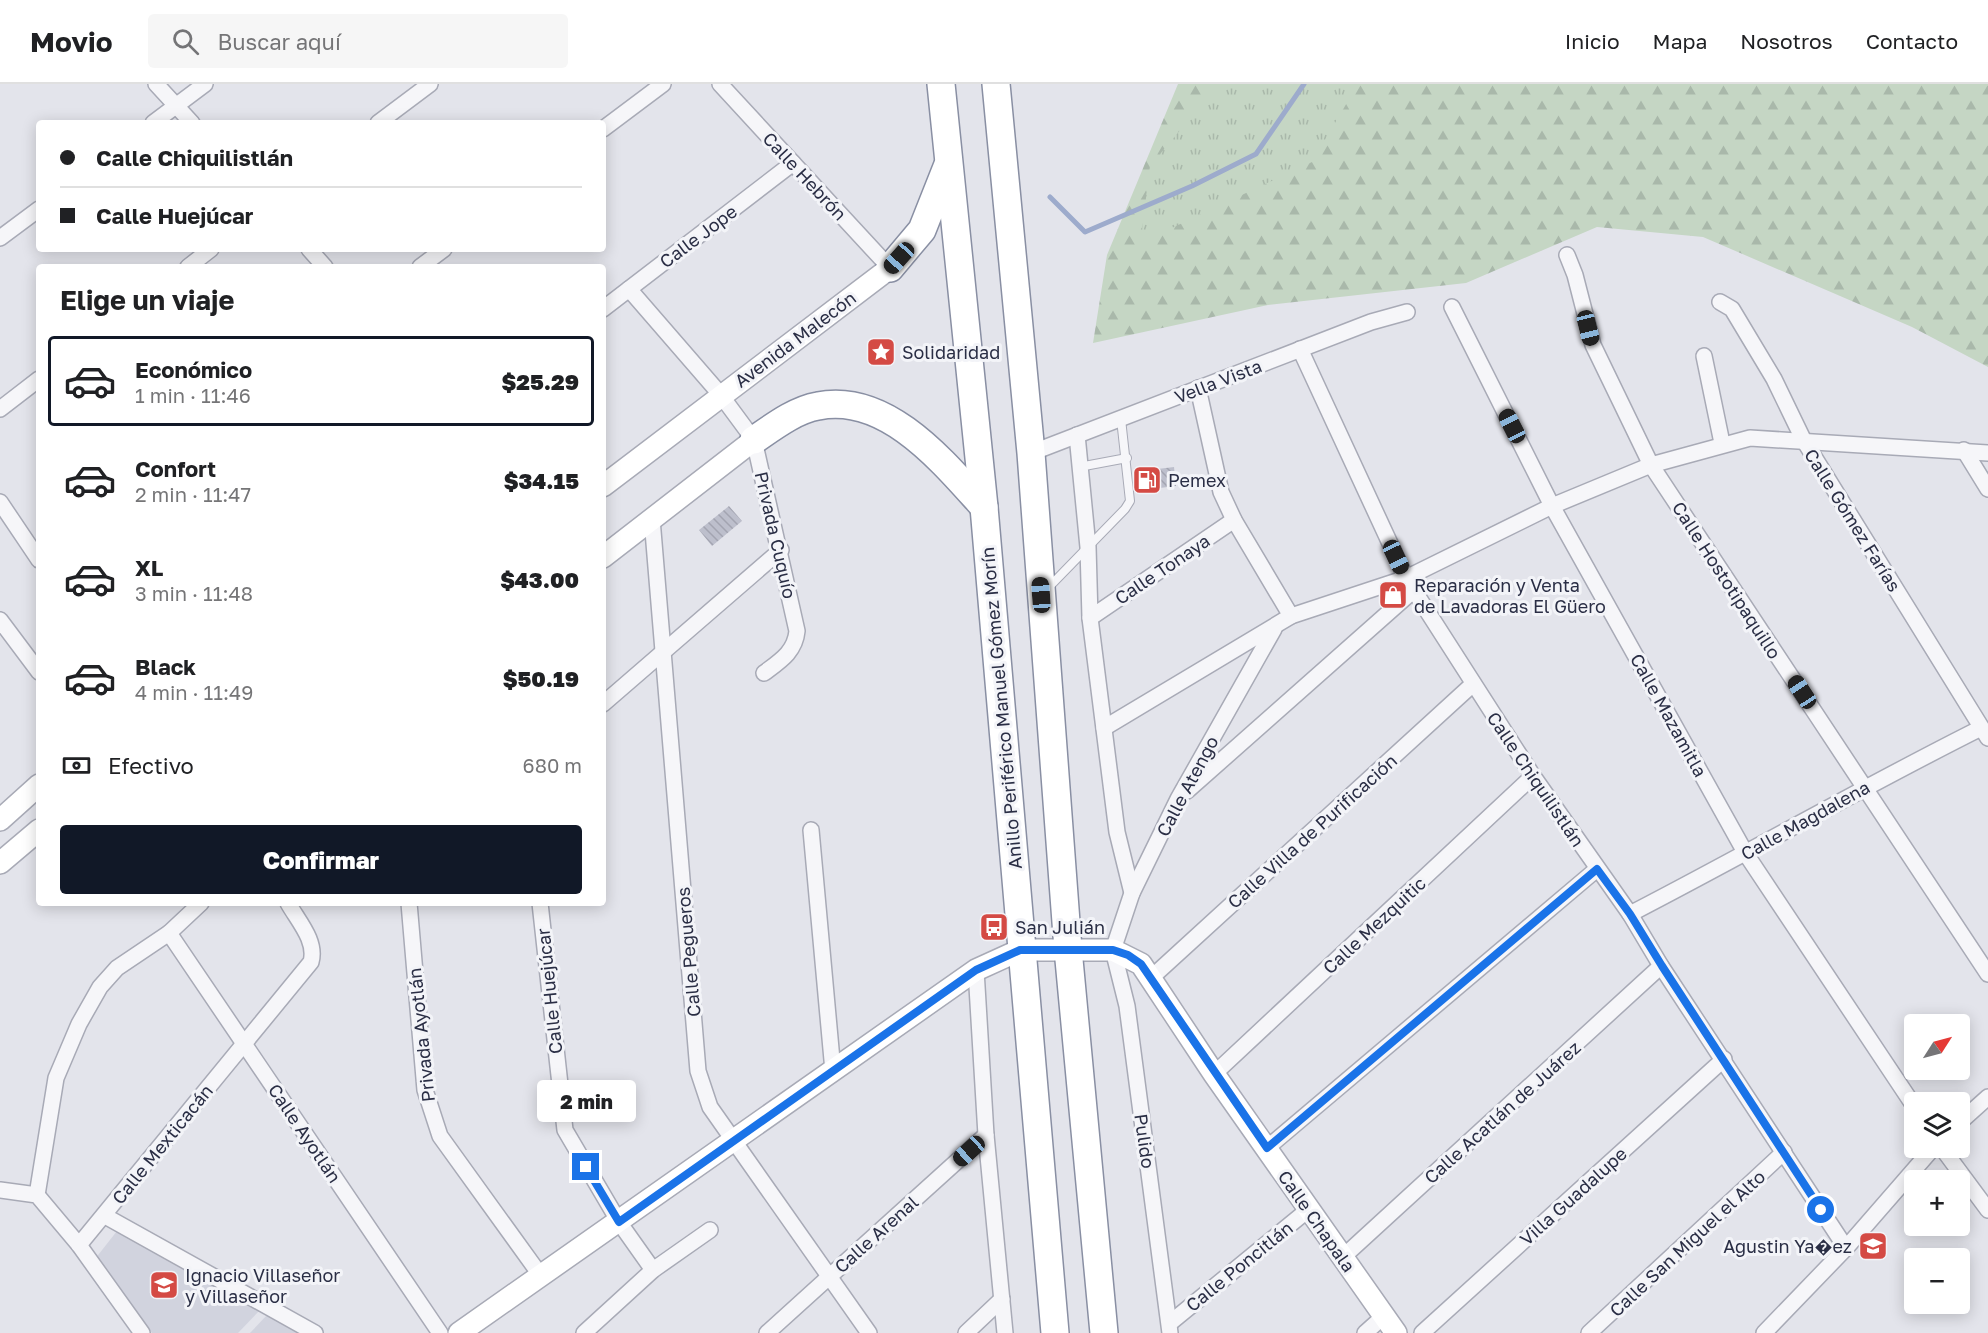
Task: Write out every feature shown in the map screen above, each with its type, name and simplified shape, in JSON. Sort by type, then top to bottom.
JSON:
[{"type":"highway","name":"Anillo Periférico Manuel Gómez Morín","points":[[941,84],[984,507],[1020,950],[1055,1333]]},
{"type":"highway","points":[[996,84],[1031,453],[1068,949],[1104,1333]]},
{"type":"highway","name":"Avenida Malecón","points":[[890,268],[922,230],[948,163]]},
{"type":"highway","points":[[753,440],[789,417],[818,406],[849,405],[880,414],[906,432],[947,467],[984,507]]},
{"type":"street","points":[[156,84],[189,120]]},
{"type":"street","points":[[157,120],[204,84]]},
{"type":"street","points":[[382,120],[430,84]]},
{"type":"street","points":[[606,127],[663,84]]},
{"type":"street","name":"Calle Hebrón","points":[[720,84],[890,268]]},
{"type":"street","name":"Calle Jope","points":[[606,307],[793,163]]},
{"type":"street","points":[[0,238],[36,211]]},
{"type":"street","points":[[192,264],[208,252]]},
{"type":"street","points":[[312,252],[323,264]]},
{"type":"street","points":[[424,264],[440,252]]},
{"type":"street","name":"Calle Hostotipaquillo","points":[[1567,255],[1575,275],[1593,345],[1651,465],[1988,974]]},
{"type":"street","name":"Avenida Malecón","points":[[606,484],[720,394],[890,268]]},
{"type":"street","name":"Privada Cuquío","points":[[628,289],[720,394],[753,440],[781,550],[797,631],[796,643],[789,653],[764,673]]},
{"type":"street","name":"Calle Gómez Farías","points":[[1720,302],[1732,309],[1768,369],[1803,439],[1985,733]]},
{"type":"street","name":"Calle Mazamitla","points":[[1452,307],[1552,506],[1746,854],[1905,1092]]},
{"type":"street","name":"Vella Vista","points":[[1031,453],[1371,322],[1407,312]]},
{"type":"street","name":"Calle Chiquilistlán","points":[[1300,349],[1410,584],[1533,776],[1630,914],[1846,1248]]},
{"type":"street","points":[[1704,356],[1722,443]]},
{"type":"street","points":[[0,409],[36,381]]},
{"type":"street","points":[[1198,388],[1221,492],[1234,520],[1292,616]]},
{"type":"street","points":[[1077,435],[1088,547],[1090,618],[1118,832],[1132,893]]},
{"type":"street","points":[[1104,728],[1274,629],[1292,616],[1410,584],[1552,506],[1651,465],[1722,443],[1750,438],[1803,439],[1988,453]]},
{"type":"street","points":[[606,555],[753,440]]},
{"type":"street","points":[[1964,450],[1988,489]]},
{"type":"street","points":[[0,502],[36,556]]},
{"type":"street","name":"Calle Pegueros","points":[[652,519],[698,1071],[710,1107],[869,1333]]},
{"type":"street","name":"Calle Tonaya","points":[[1090,618],[1234,520]]},
{"type":"street","points":[[606,701],[781,550]]},
{"type":"street","points":[[1178,799],[1410,584]]},
{"type":"street","points":[[0,620],[36,668]]},
{"type":"street","name":"Calle Atengo","points":[[1113,950],[1132,893],[1178,799],[1274,629]]},
{"type":"street","name":"Calle Villa de Purificación","points":[[1151,978],[1473,684]]},
{"type":"street","name":"Calle Magdalena","points":[[1630,914],[1746,854],[1864,787],[1985,733]]},
{"type":"street","name":"Calle Mezquitic","points":[[1214,1074],[1533,776]]},
{"type":"street","points":[[0,812],[36,786]]},
{"type":"street","points":[[0,820],[36,787]]},
{"type":"street","points":[[811,830],[833,1071]]},
{"type":"street","points":[[0,863],[36,833]]},
{"type":"street","points":[[1267,1148],[1597,869]]},
{"type":"street","points":[[37,1195],[56,1078],[79,1024],[100,987],[117,968],[169,933],[198,906]]},
{"type":"street","name":"Calle Mexticacán","points":[[79,1245],[105,1216],[243,1042],[311,962],[314,952],[310,941],[290,906]]},
{"type":"street","name":"Privada Ayotlán","points":[[409,906],[424,1090],[430,1114],[440,1136],[541,1276]]},
{"type":"street","name":"Calle Huejúcar","points":[[540,906],[565,1130],[619,1222],[652,1270]]},
{"type":"street","name":"Calle Ayotlán","points":[[169,933],[440,1333]]},
{"type":"street","points":[[459,1333],[976,970],[1020,950]]},
{"type":"street","name":"Calle Chapala","points":[[1020,950],[1113,950],[1128,955],[1141,964],[1214,1074],[1390,1325]]},
{"type":"street","name":"Pulido","points":[[1113,950],[1127,1006],[1170,1328]]},
{"type":"street","name":"Calle Acatlán de Juárez","points":[[1343,1257],[1662,966]]},
{"type":"street","points":[[976,970],[986,1135],[1005,1333]]},
{"type":"street","name":"Villa Guadalupe","points":[[1422,1333],[1724,1059]]},
{"type":"street","points":[[1970,1113],[1988,1097]]},
{"type":"street","name":"Calle Arenal","points":[[767,1333],[986,1135]]},
{"type":"street","name":"Calle San Miguel el Alto","points":[[1589,1333],[1784,1152]]},
{"type":"street","points":[[1764,1333],[1846,1248],[1924,1158]]},
{"type":"street","points":[[1949,1158],[1988,1210]]},
{"type":"street","points":[[0,1190],[37,1195],[79,1245],[142,1333]]},
{"type":"street","name":"Calle Poncitlán","points":[[1170,1328],[1309,1209]]},
{"type":"street","points":[[105,1216],[315,1333]]},
{"type":"street","points":[[584,1333],[652,1270],[710,1230]]},
{"type":"street","points":[[966,1333],[1002,1299]]},
{"type":"street","points":[[1365,1333],[1390,1325]]},
{"type":"lane","points":[[1041,595],[1125,509],[1130,501],[1121,419]]},
{"type":"lane","points":[[1079,467],[1127,458]]},
{"type":"shaded area","name":"Ignacio Villaseñor y Villaseñor","points":[[117,1231],[260,1310],[238,1333],[152,1333],[95,1259]]},
{"type":"shaded area","points":[[267,1315],[299,1333],[250,1333]]},
{"type":"green space","points":[[1178,84],[1988,84],[1988,367],[1912,327],[1703,237],[1597,227],[1466,283],[1268,305],[1093,343],[1107,255]]},
{"type":"green space","points":[[1219,84],[1358,84],[1312,162],[1140,243],[1150,166]]},
{"type":"building","name":"Pemex","points":[[1174,467],[1176,486],[1135,491],[1133,472]]},
{"type":"building","points":[[729,506],[742,521],[712,546],[699,530]]},
{"type":"waterway","points":[[1050,197],[1085,232],[1192,186],[1256,154],[1304,84]]},
{"type":"place","name":"Solidaridad","points":[[881,352]]},
{"type":"place","name":"Pemex","points":[[1147,480]]},
{"type":"place","name":"Reparación y Venta de Lavadoras El Güero","points":[[1393,595]]},
{"type":"place","name":"San Julián","points":[[994,927]]},
{"type":"place","name":"Agustin Ya�ez","points":[[1873,1246]]},
{"type":"place","name":"Ignacio Villaseñor y Villaseñor","points":[[164,1285]]},
{"type":"route","points":[[586,1167],[619,1222],[976,970],[1020,950],[1113,950],[1128,955],[1141,964],[1214,1074],[1267,1148],[1597,869],[1630,914],[1821,1210]]}]
